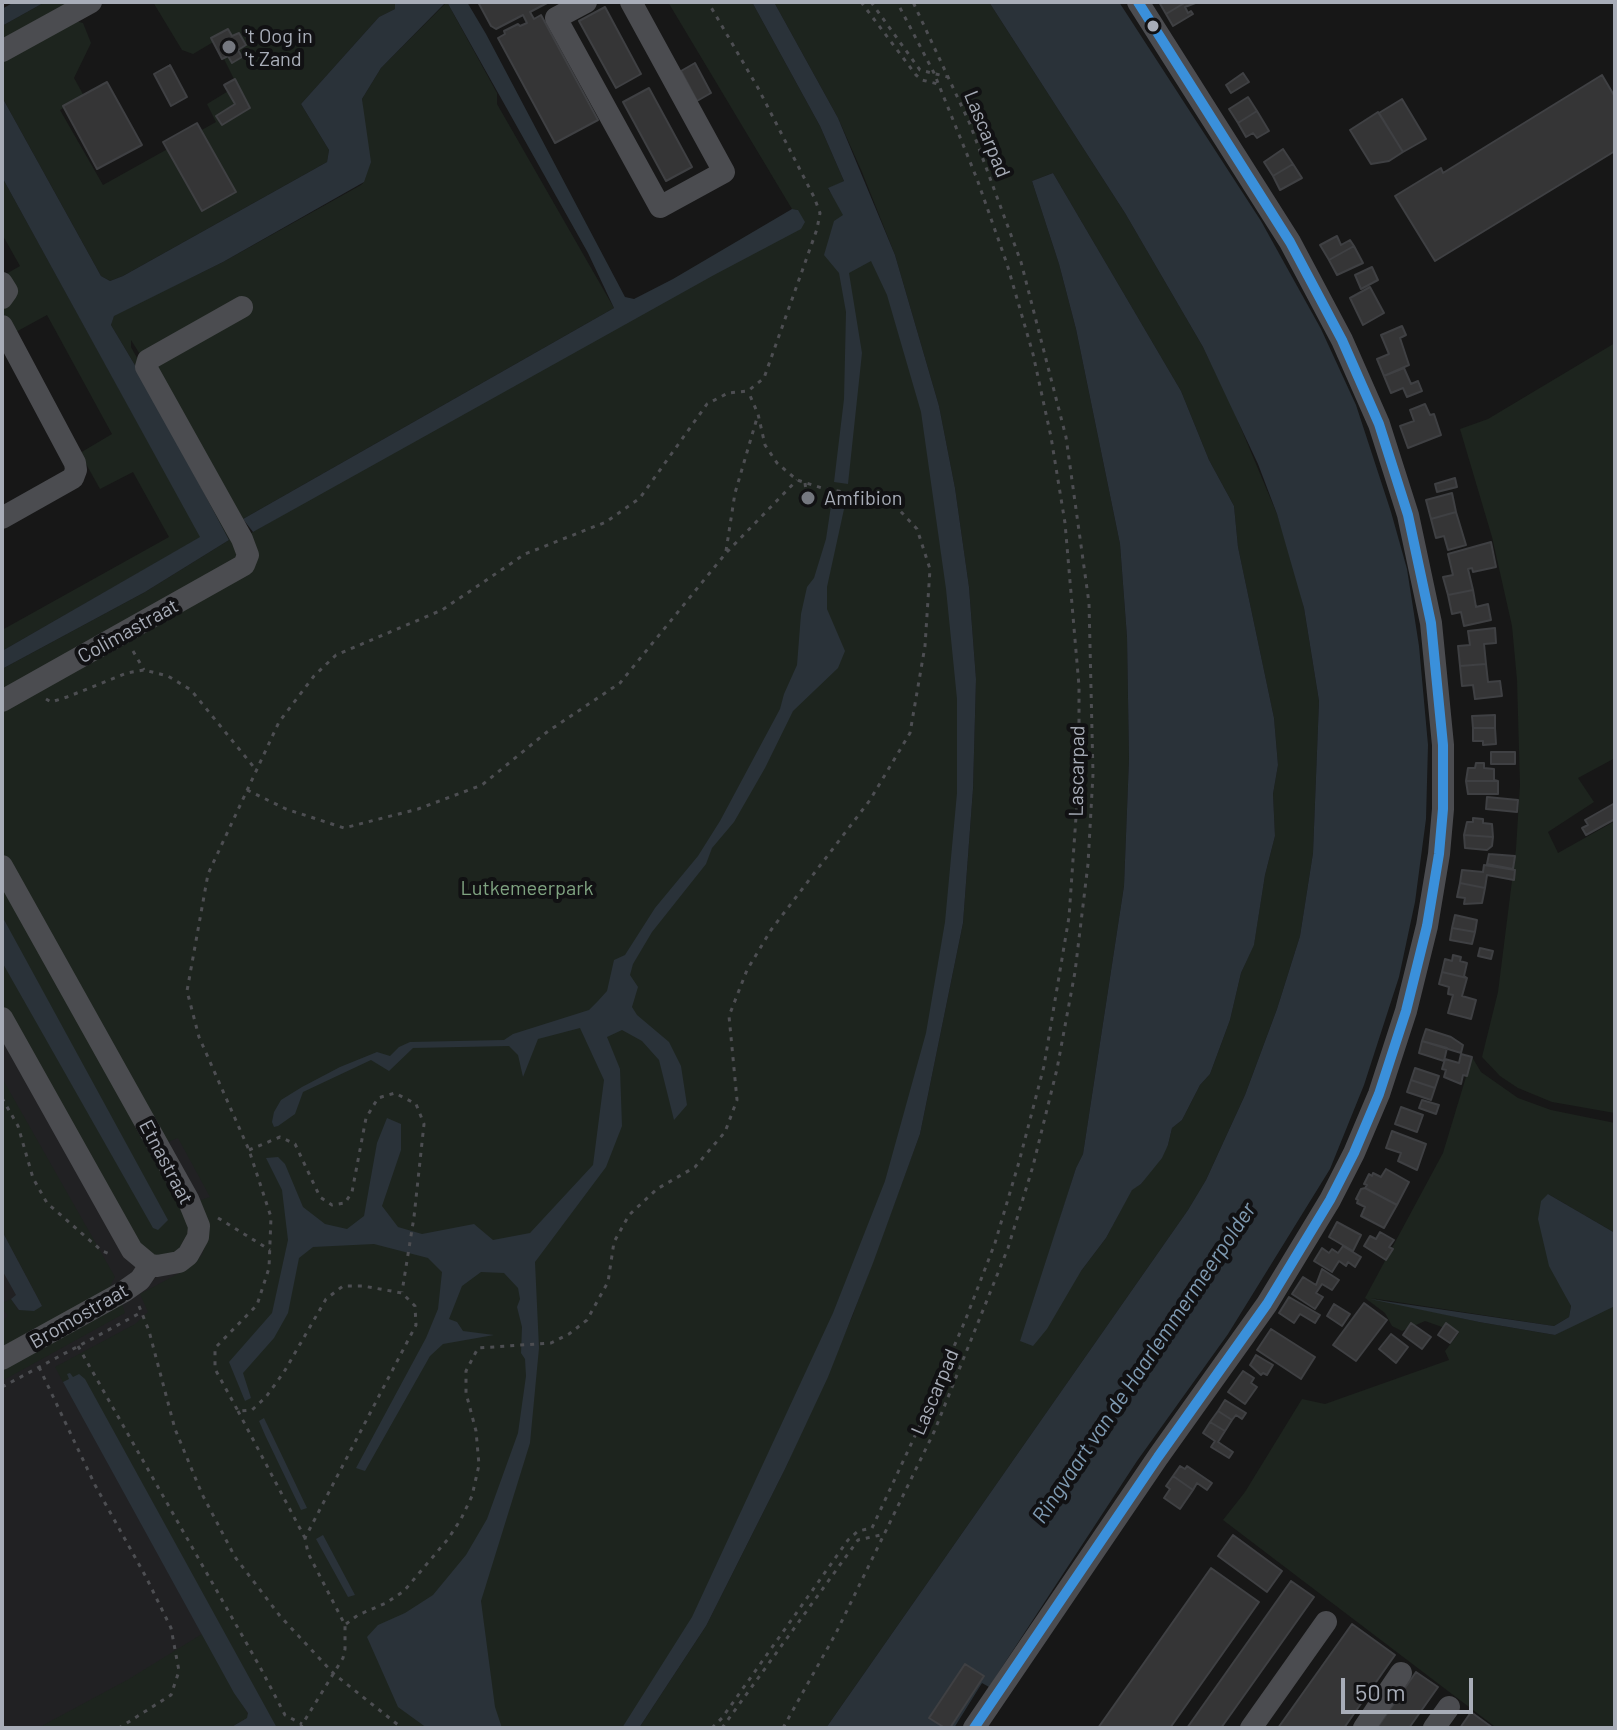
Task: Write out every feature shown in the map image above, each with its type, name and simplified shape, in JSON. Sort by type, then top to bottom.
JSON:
[{"type":"street","points":[[2,51],[91,2]]},
{"type":"street","points":[[586,2],[556,18],[660,207],[724,172],[631,2]]},
{"type":"street","points":[[974,1728],[1158,1457],[1267,1304],[1336,1188],[1379,1094],[1401,1025],[1427,926],[1439,854],[1443,745],[1431,623],[1408,515],[1379,424],[1342,340],[1290,242],[1138,2]]},
{"type":"street","points":[[2,283],[7,291],[2,298]]},
{"type":"street","name":"Colimastraat","points":[[2,701],[244,565],[248,555],[242,539],[146,367],[148,360],[242,307]]},
{"type":"street","points":[[2,326],[76,470],[73,478],[2,518]]},
{"type":"street","name":"Etnastraat","points":[[2,866],[188,1199],[199,1226],[193,1249],[179,1262],[165,1266],[150,1265]]},
{"type":"street","points":[[2,1018],[124,1238],[132,1250],[150,1265]]},
{"type":"street","name":"Bromostraat","points":[[2,1359],[123,1292],[140,1280],[150,1265]]},
{"type":"street","points":[[1251,1728],[1326,1622]]},
{"type":"street","points":[[1364,1728],[1401,1673]]},
{"type":"street","points":[[1434,1728],[1449,1707]]},
{"type":"path","points":[[78,1346],[285,1715],[301,1726],[343,1658],[345,1625],[308,1553],[305,1538],[215,1369],[215,1348],[257,1305],[269,1268],[271,1217],[249,1150],[199,1037],[187,991],[208,874],[279,722],[314,676],[336,655],[442,610],[525,554],[606,522],[640,498],[707,404],[728,393],[748,391],[764,378],[820,213],[765,102],[708,2]]},
{"type":"path","points":[[861,2],[916,75],[938,84]]},
{"type":"path","points":[[871,2],[920,70],[949,77]]},
{"type":"path","points":[[867,1538],[965,1321],[995,1243],[1019,1162],[1044,1066],[1062,970],[1074,862],[1079,774],[1079,686],[1074,604],[1051,437],[1033,354],[1007,264],[977,179],[934,73],[897,2]]},
{"type":"path","name":"Lascarpad","points":[[783,1728],[836,1633],[934,1432],[1008,1248],[1033,1166],[1057,1069],[1086,892],[1093,774],[1089,603],[1066,437],[1021,262],[975,136],[913,2]]},
{"type":"path","points":[[345,1625],[404,1591],[461,1519],[472,1496],[479,1465],[476,1431],[466,1393],[466,1371],[478,1348],[551,1343],[587,1320],[608,1282],[614,1242],[629,1215],[657,1189],[695,1167],[725,1132],[737,1100],[729,1016],[747,970],[771,930],[870,800],[910,733],[925,646],[930,569],[917,529],[891,501],[797,480],[777,463],[765,445],[758,414],[748,391]]},
{"type":"path","points":[[726,553],[735,493],[758,414]]},
{"type":"path","points":[[247,790],[286,809],[344,828],[418,809],[482,785],[547,732],[620,683],[726,553],[797,480]]},
{"type":"path","points":[[805,483],[807,498]]},
{"type":"path","points":[[122,634],[144,670]]},
{"type":"path","points":[[25,688],[51,702],[127,673],[144,670],[168,676],[191,690],[257,771]]},
{"type":"path","points":[[249,1150],[280,1137],[295,1144],[320,1197],[332,1205],[345,1203],[352,1192],[366,1118],[378,1098],[395,1093],[416,1104],[424,1124],[402,1293]]},
{"type":"path","points":[[2,1098],[18,1126],[33,1178],[47,1203],[102,1251],[112,1254]]},
{"type":"path","points":[[188,1199],[270,1250]]},
{"type":"path","points":[[238,1411],[252,1410],[266,1397],[326,1299],[343,1286],[402,1293],[415,1306],[416,1325],[305,1538]]},
{"type":"path","name":"Bromostraat","points":[[2,1387],[142,1312],[175,1429],[202,1494],[235,1557],[280,1616],[334,1674]]},
{"type":"path","points":[[39,1367],[95,1485],[171,1628],[179,1671],[171,1695],[119,1728]]},
{"type":"path","points":[[712,1728],[848,1540],[858,1531],[872,1528]]},
{"type":"path","points":[[722,1728],[858,1540],[885,1534]]},
{"type":"path","points":[[334,1674],[402,1728]]},
{"type":"shaded area","points":[[2,845],[182,1135],[213,1197],[263,1728],[2,1728]]},
{"type":"green space","points":[[45,2],[76,2],[2,43],[2,26]]},
{"type":"green space","points":[[153,2],[395,2],[395,9],[379,17],[301,104],[329,150],[327,162],[110,281],[101,276],[2,97],[2,56],[68,19],[83,23],[91,43],[74,78],[84,96],[60,110],[103,185],[216,122],[207,104],[230,90],[234,79],[215,41],[193,54],[182,50]]},
{"type":"green space","name":"Lutkemeerpark","points":[[447,2],[497,93],[497,104],[614,308],[243,519],[131,340],[131,347],[241,546],[249,568],[244,537],[631,313],[798,210],[792,209],[668,2],[752,2],[820,126],[844,181],[828,189],[890,273],[931,418],[967,711],[954,911],[897,1168],[731,1552],[628,1728],[263,1728],[73,1377],[63,1382],[55,1367],[135,1324],[148,1312],[140,1294],[187,1269],[202,1255],[206,1243],[198,1201],[210,1197],[178,1138],[163,1144],[2,857],[2,669],[145,592],[229,540],[148,387],[111,325],[114,315],[223,262],[361,185],[364,182],[362,99],[381,68]]},
{"type":"green space","points":[[774,2],[989,2],[1125,213],[1203,347],[1230,402],[1277,514],[1304,608],[1319,701],[1313,853],[1300,936],[1277,1009],[1245,1095],[1206,1180],[826,1728],[639,1728],[706,1626],[785,1469],[852,1317],[920,1134],[963,923],[973,789],[976,679],[969,587],[955,488],[939,406],[895,255],[838,118]],"holes":[[[1053,173],[1181,391],[1209,460],[1234,506],[1238,547],[1274,718],[1278,765],[1273,794],[1275,836],[1254,944],[1241,973],[1230,1020],[1210,1074],[1200,1085],[1182,1120],[1172,1128],[1168,1145],[1141,1184],[1132,1189],[1106,1238],[1081,1271],[1050,1251],[1083,1154],[1124,886],[1129,759],[1127,637],[1120,544],[1076,329],[1032,181]]]},
{"type":"green space","points":[[2,177],[201,537],[2,651],[2,630],[169,537],[133,472],[100,489],[80,453],[112,434],[47,315],[14,333],[2,311],[6,274],[20,266],[2,234]]},
{"type":"green space","points":[[1615,343],[1615,758],[1578,778],[1594,802],[1548,832],[1558,853],[1615,821],[1615,1113],[1552,1102],[1518,1088],[1500,1076],[1482,1057],[1498,992],[1516,849],[1520,785],[1517,680],[1512,626],[1492,537],[1460,429],[1488,419]]},
{"type":"green space","points":[[2,878],[186,1207],[190,1232],[187,1240],[174,1253],[164,1257],[143,1253],[2,1009]]},
{"type":"green space","points":[[1472,1057],[1481,1072],[1518,1098],[1551,1110],[1615,1123],[1615,1233],[1548,1194],[1565,1293],[1571,1306],[1569,1317],[1554,1326],[1371,1298],[1555,1335],[1615,1303],[1615,1728],[1493,1728],[1223,1520],[1245,1492],[1302,1399],[1325,1404],[1449,1360],[1445,1351],[1459,1333],[1425,1321],[1402,1331],[1392,1326],[1385,1313],[1365,1298],[1443,1153]]},
{"type":"green space","points":[[2,1078],[115,1277],[108,1290],[2,1348],[2,1321],[8,1316],[2,1303],[11,1299],[18,1310],[42,1306],[2,1231]]},
{"type":"green space","points":[[122,1304],[125,1313],[2,1381],[2,1371]]},
{"type":"green space","points":[[202,1634],[248,1714],[247,1718],[230,1728],[38,1728],[129,1679]]},
{"type":"water","points":[[14,2],[45,2],[2,26],[2,9]]},
{"type":"water","points":[[395,2],[446,2],[381,68],[362,99],[371,162],[364,182],[223,262],[114,316],[111,325],[148,387],[229,540],[145,592],[2,669],[2,651],[200,537],[2,177],[2,97],[101,276],[110,281],[327,162],[329,150],[301,104],[379,17],[395,9]]},
{"type":"water","points":[[447,2],[467,2],[625,297],[634,299],[673,279],[792,209],[798,210],[805,222],[801,229],[253,532],[243,519],[614,308],[588,253]]},
{"type":"water","points":[[752,2],[774,2],[838,118],[895,255],[939,406],[969,587],[976,679],[973,789],[963,923],[920,1134],[828,1377],[706,1626],[639,1728],[622,1728],[692,1617],[833,1313],[885,1181],[926,1033],[945,922],[957,793],[957,699],[946,589],[921,412],[887,295],[871,261],[849,273],[862,353],[848,484],[834,482],[844,399],[846,312],[839,273],[824,255],[834,221],[843,215],[828,188],[844,181],[820,126]]},
{"type":"water","name":"Ringvaart van de Haarlemmermeerpolder","points":[[989,2],[1119,2],[1261,221],[1321,329],[1356,405],[1407,569],[1419,646],[1428,745],[1426,819],[1415,902],[1399,977],[1364,1085],[1330,1169],[1228,1334],[1137,1461],[989,1687],[982,1683],[954,1728],[826,1728],[1206,1180],[1245,1095],[1277,1009],[1300,936],[1313,853],[1319,701],[1304,608],[1277,514],[1258,464],[1203,347],[1125,213]]},
{"type":"water","points":[[1053,173],[1181,391],[1209,460],[1234,506],[1238,547],[1274,718],[1278,765],[1273,794],[1275,836],[1265,875],[1254,945],[1241,973],[1230,1020],[1210,1074],[1200,1085],[1182,1120],[1172,1128],[1162,1158],[1141,1184],[1132,1190],[1106,1238],[1033,1346],[1020,1341],[1083,1154],[1124,886],[1129,759],[1127,637],[1120,544],[1076,329],[1032,181]]},
{"type":"water","points":[[832,499],[846,500],[827,587],[827,609],[845,651],[838,668],[793,711],[734,822],[712,848],[706,864],[652,932],[630,975],[638,987],[632,1007],[669,1042],[681,1066],[687,1105],[674,1120],[659,1060],[642,1041],[622,1030],[607,1037],[620,1069],[622,1126],[606,1167],[535,1262],[539,1348],[530,1443],[481,1601],[495,1707],[502,1728],[427,1728],[398,1707],[367,1637],[378,1625],[433,1595],[466,1555],[487,1519],[518,1433],[526,1376],[525,1359],[521,1353],[518,1288],[504,1273],[481,1272],[462,1286],[449,1319],[457,1322],[463,1331],[494,1335],[443,1344],[430,1356],[365,1471],[356,1468],[426,1338],[438,1309],[442,1272],[428,1258],[374,1244],[313,1247],[299,1258],[288,1313],[274,1338],[243,1373],[251,1398],[245,1401],[229,1362],[272,1313],[288,1240],[282,1190],[266,1158],[278,1157],[285,1164],[303,1207],[325,1224],[347,1229],[364,1216],[377,1143],[387,1118],[401,1124],[401,1150],[382,1206],[398,1227],[422,1234],[474,1224],[493,1240],[530,1233],[593,1165],[604,1080],[580,1028],[538,1039],[523,1077],[518,1055],[509,1046],[413,1048],[389,1071],[371,1060],[303,1092],[295,1114],[274,1127],[274,1112],[281,1100],[302,1087],[377,1052],[390,1056],[410,1042],[504,1040],[513,1034],[589,1010],[598,1001],[607,991],[614,960],[625,955],[655,908],[698,856],[720,821],[780,709],[797,665],[801,614],[807,587],[814,578],[826,539]]},
{"type":"water","points":[[2,916],[168,1220],[158,1230],[153,1228],[2,962]]},
{"type":"water","points":[[1548,1194],[1615,1233],[1615,1306],[1555,1335],[1370,1299],[1554,1326],[1569,1317],[1571,1306],[1549,1266],[1538,1219],[1541,1201]]},
{"type":"water","points":[[2,1231],[42,1306],[34,1311],[19,1310],[11,1299],[16,1295],[2,1270]]},
{"type":"water","points":[[67,1374],[73,1377],[79,1374],[85,1379],[277,1728],[230,1728],[247,1718],[248,1713],[234,1693],[63,1382],[69,1379]]},
{"type":"water","points":[[264,1418],[307,1508],[301,1510],[265,1435],[259,1421]]},
{"type":"water","points":[[323,1535],[355,1595],[348,1597],[316,1539]]},
{"type":"building","points":[[478,2],[549,2],[530,12],[534,19],[541,15],[598,120],[555,143],[498,38],[505,34],[504,31],[527,23],[523,15],[496,29],[491,26]]},
{"type":"building","points":[[1159,2],[1186,2],[1166,14]]},
{"type":"building","points":[[1186,2],[1198,2],[1185,7],[1188,13],[1191,11],[1193,14],[1173,26],[1166,14]]},
{"type":"building","points":[[605,7],[641,74],[616,88],[579,21]]},
{"type":"building","name":"'t Oog in 't Zand","points":[[228,29],[232,36],[239,33],[246,45],[238,50],[242,57],[232,63],[228,56],[222,59],[211,38]]},
{"type":"building","points":[[695,63],[711,93],[697,101],[681,71]]},
{"type":"building","points":[[170,65],[187,97],[171,106],[154,74]]},
{"type":"building","points":[[1243,73],[1249,82],[1231,93],[1226,85]]},
{"type":"building","points":[[1602,75],[1615,97],[1615,151],[1435,261],[1395,196],[1441,168],[1443,173]]},
{"type":"building","points":[[235,79],[250,108],[222,125],[216,116],[235,104],[224,85]]},
{"type":"building","points":[[107,82],[142,145],[97,169],[63,106]]},
{"type":"building","points":[[649,88],[692,167],[666,181],[623,102]]},
{"type":"building","points":[[1248,97],[1257,111],[1238,123],[1229,109]]},
{"type":"building","points":[[1402,99],[1426,139],[1403,152],[1379,113]]},
{"type":"building","points":[[1257,111],[1269,131],[1257,138],[1253,133],[1246,137],[1238,123]]},
{"type":"building","points":[[1378,112],[1403,152],[1389,161],[1371,164],[1350,130]]},
{"type":"building","points":[[197,123],[236,192],[202,211],[163,142]]},
{"type":"building","points":[[1283,149],[1293,164],[1273,176],[1264,162]]},
{"type":"building","points":[[1293,164],[1302,178],[1280,190],[1273,176]]},
{"type":"building","points":[[1337,236],[1341,245],[1350,240],[1354,246],[1329,260],[1320,245]]},
{"type":"building","points":[[1354,246],[1363,263],[1337,275],[1329,260]]},
{"type":"building","points":[[1372,267],[1378,280],[1361,289],[1355,275]]},
{"type":"building","points":[[1370,287],[1384,313],[1363,325],[1350,298]]},
{"type":"building","points":[[1402,326],[1406,335],[1400,338],[1409,365],[1384,376],[1377,359],[1389,354],[1381,335]]},
{"type":"building","points":[[1404,368],[1411,384],[1418,381],[1422,391],[1407,397],[1403,388],[1391,393],[1384,376]]},
{"type":"building","points":[[1425,404],[1430,415],[1434,414],[1441,435],[1408,448],[1400,426],[1414,421],[1410,410]]},
{"type":"building","points":[[1455,478],[1457,487],[1437,492],[1435,484]]},
{"type":"building","points":[[1452,493],[1456,512],[1431,519],[1426,500]]},
{"type":"building","points":[[1456,512],[1466,545],[1448,550],[1444,536],[1436,538],[1431,519]]},
{"type":"building","points":[[1491,542],[1496,567],[1473,572],[1472,568],[1468,569],[1473,590],[1448,595],[1443,577],[1453,575],[1448,554]]},
{"type":"building","points":[[1473,590],[1476,607],[1488,604],[1491,620],[1464,626],[1461,612],[1452,614],[1448,595]]},
{"type":"building","points":[[1495,628],[1496,643],[1484,644],[1486,664],[1460,666],[1458,646],[1470,645],[1468,631]]},
{"type":"building","points":[[1486,664],[1488,682],[1500,681],[1502,696],[1475,699],[1473,685],[1462,686],[1460,666]]},
{"type":"building","points":[[1495,715],[1495,728],[1473,728],[1472,716]]},
{"type":"building","points":[[1473,728],[1495,728],[1496,744],[1483,745],[1483,741],[1473,741]]},
{"type":"building","points":[[1491,752],[1515,752],[1515,764],[1491,764]]},
{"type":"building","points":[[1476,763],[1484,763],[1484,768],[1494,769],[1494,780],[1498,781],[1466,781],[1468,768],[1475,768]]},
{"type":"building","points":[[1466,781],[1498,781],[1498,794],[1468,794]]},
{"type":"building","points":[[1487,797],[1518,800],[1517,812],[1486,809]]},
{"type":"building","points":[[1615,803],[1615,819],[1586,835],[1582,828],[1588,825],[1585,820]]},
{"type":"building","points":[[1473,818],[1492,824],[1493,837],[1464,835],[1467,822],[1473,822]]},
{"type":"building","points":[[1464,835],[1493,837],[1492,846],[1487,850],[1465,848]]},
{"type":"building","points":[[1489,854],[1515,856],[1513,869],[1487,864]]},
{"type":"building","points":[[1484,865],[1515,870],[1514,880],[1487,875],[1485,888],[1460,883],[1462,870],[1483,872]]},
{"type":"building","points":[[1460,883],[1485,888],[1482,903],[1464,904],[1465,898],[1457,897]]},
{"type":"building","points":[[1455,915],[1477,920],[1475,932],[1452,928]]},
{"type":"building","points":[[1452,928],[1475,932],[1472,944],[1450,940]]},
{"type":"building","points":[[1480,948],[1493,951],[1491,959],[1478,956]]},
{"type":"building","points":[[1453,955],[1467,963],[1464,976],[1467,978],[1442,972],[1445,959],[1452,961]]},
{"type":"building","points":[[1442,972],[1467,978],[1462,996],[1476,1000],[1471,1019],[1448,1013],[1453,995],[1448,994],[1449,987],[1439,984]]},
{"type":"building","points":[[1426,1029],[1451,1037],[1463,1045],[1461,1053],[1422,1041]]},
{"type":"building","points":[[1422,1041],[1447,1048],[1444,1061],[1419,1053]]},
{"type":"building","points":[[1461,1054],[1472,1057],[1467,1076],[1463,1075],[1461,1084],[1444,1077],[1446,1070],[1442,1069],[1445,1059],[1459,1063]]},
{"type":"building","points":[[1415,1068],[1439,1076],[1435,1088],[1411,1080]]},
{"type":"building","points":[[1411,1080],[1435,1088],[1431,1100],[1407,1092]]},
{"type":"building","points":[[1422,1100],[1439,1105],[1436,1114],[1419,1108]]},
{"type":"building","points":[[1401,1107],[1423,1115],[1417,1132],[1395,1124]]},
{"type":"building","points":[[1392,1131],[1426,1144],[1417,1170],[1398,1161],[1401,1153],[1386,1148]]},
{"type":"building","points":[[1386,1169],[1409,1182],[1397,1205],[1365,1188],[1369,1174],[1381,1177]]},
{"type":"building","points":[[1365,1188],[1397,1205],[1384,1228],[1361,1216],[1365,1207],[1356,1199],[1361,1189]]},
{"type":"building","points":[[1337,1222],[1361,1235],[1353,1251],[1329,1237]]},
{"type":"building","points":[[1380,1232],[1394,1240],[1389,1247],[1393,1249],[1386,1260],[1364,1246],[1370,1236],[1376,1239]]},
{"type":"building","points":[[1343,1246],[1361,1257],[1355,1267],[1339,1261],[1332,1272],[1314,1261],[1322,1248],[1329,1253],[1332,1249],[1338,1253]]},
{"type":"building","points":[[1322,1269],[1339,1280],[1332,1290],[1322,1284],[1316,1293],[1323,1297],[1315,1309],[1292,1294],[1303,1277],[1316,1285]]},
{"type":"building","points":[[1289,1297],[1320,1315],[1315,1323],[1300,1314],[1294,1323],[1279,1313]]},
{"type":"building","points":[[1364,1303],[1387,1320],[1356,1361],[1333,1345]]},
{"type":"building","points":[[1334,1304],[1350,1314],[1342,1326],[1327,1316]]},
{"type":"building","points":[[1411,1323],[1431,1337],[1422,1349],[1403,1335]]},
{"type":"building","points":[[1446,1323],[1458,1332],[1450,1343],[1438,1335]]},
{"type":"building","points":[[1271,1329],[1315,1357],[1301,1379],[1257,1350]]},
{"type":"building","points":[[1391,1334],[1408,1347],[1396,1363],[1379,1349]]},
{"type":"building","points":[[1256,1355],[1273,1365],[1267,1375],[1261,1375],[1250,1365]]},
{"type":"building","points":[[1243,1371],[1254,1378],[1251,1383],[1257,1387],[1245,1404],[1228,1392]]},
{"type":"building","points":[[1225,1400],[1246,1413],[1242,1419],[1236,1415],[1232,1420],[1218,1411]]},
{"type":"building","points":[[1218,1411],[1232,1420],[1225,1431],[1210,1422]]},
{"type":"building","points":[[1210,1422],[1225,1431],[1218,1442],[1233,1452],[1229,1458],[1211,1447],[1215,1441],[1203,1433]]},
{"type":"building","points":[[1180,1466],[1185,1469],[1187,1466],[1212,1483],[1207,1490],[1197,1483],[1193,1490],[1173,1476]]},
{"type":"building","points":[[1173,1476],[1193,1490],[1180,1509],[1164,1498],[1170,1489],[1166,1486]]},
{"type":"building","points":[[1233,1535],[1282,1571],[1267,1592],[1218,1556]]},
{"type":"building","points":[[1211,1568],[1259,1602],[1170,1728],[1098,1728]]},
{"type":"building","points":[[1291,1581],[1314,1597],[1221,1728],[1187,1728]]},
{"type":"building","points":[[1352,1624],[1395,1655],[1344,1728],[1278,1728]]},
{"type":"building","points":[[965,1664],[984,1676],[950,1728],[945,1728],[929,1718]]},
{"type":"building","points":[[1416,1672],[1438,1687],[1409,1728],[1377,1728]]},
{"type":"building","points":[[1471,1712],[1493,1728],[1460,1728]]},
{"type":"transit line","points":[[974,1728],[1158,1457],[1267,1304],[1330,1200],[1379,1094],[1406,1011],[1427,926],[1439,854],[1443,745],[1431,623],[1408,515],[1379,424],[1342,340],[1290,242],[1138,2]]},
{"type":"place","name":"'t Oog in 't Zand","points":[[229,47]]},
{"type":"place","name":"Amfibion","points":[[808,498]]}]
